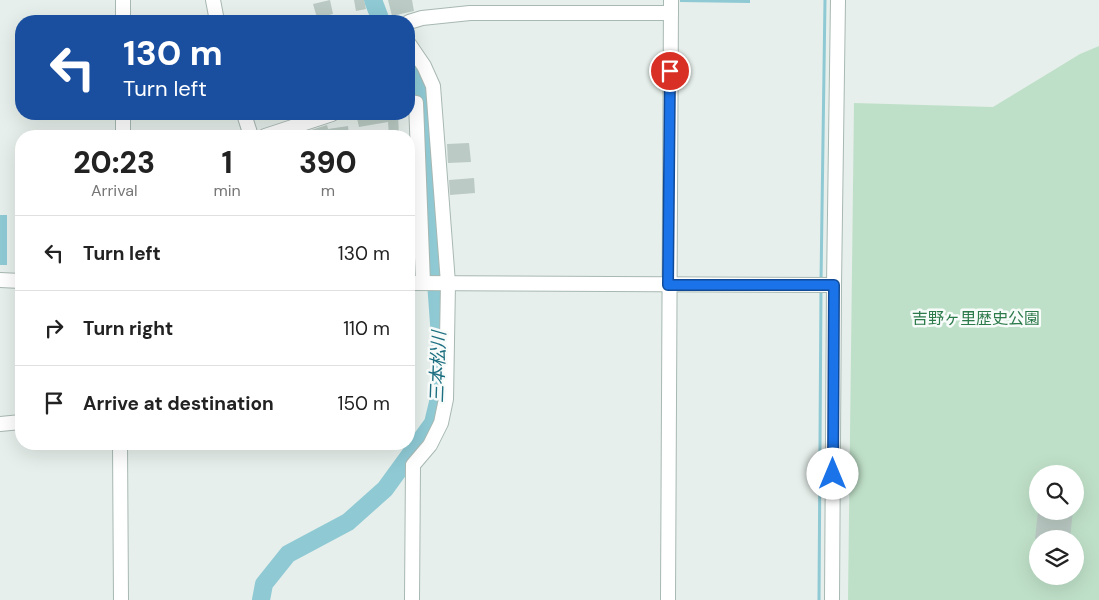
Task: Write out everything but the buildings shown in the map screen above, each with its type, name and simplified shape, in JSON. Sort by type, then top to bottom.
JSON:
[{"type":"street","points":[[123,0],[123,15]]},
{"type":"street","points":[[213,0],[216,15]]},
{"type":"street","points":[[832,600],[838,0]]},
{"type":"street","points":[[415,20],[470,13],[671,6],[668,285],[668,600]]},
{"type":"street","points":[[412,600],[413,465],[430,444],[441,423],[446,399],[448,284],[433,86],[424,66],[415,53]]},
{"type":"street","points":[[415,103],[423,283]]},
{"type":"street","points":[[283,130],[314,120]]},
{"type":"street","points":[[0,280],[15,281]]},
{"type":"street","points":[[415,283],[834,285]]},
{"type":"street","points":[[0,424],[15,423]]},
{"type":"street","points":[[120,450],[120,600]]},
{"type":"green space","name":"吉野ヶ里歴史公園","points":[[1099,46],[1099,600],[848,600],[854,103],[993,107],[1080,54]]},
{"type":"water","points":[[680,0],[750,0],[750,3],[680,2]]},
{"type":"water","points":[[0,215],[7,215],[7,265],[0,265]]},
{"type":"waterway","name":"三本松川","points":[[373,0],[379,15]]},
{"type":"waterway","points":[[821,282],[825,0]]},
{"type":"waterway","name":"三本松川","points":[[415,67],[422,89],[441,351],[440,394],[433,423],[415,448]]},
{"type":"waterway","points":[[819,600],[821,288]]},
{"type":"waterway","name":"三本松川","points":[[261,600],[264,584],[288,554],[348,522],[385,489],[413,450]]},
{"type":"route","points":[[670,71],[668,285],[834,285],[833,474]]}]
